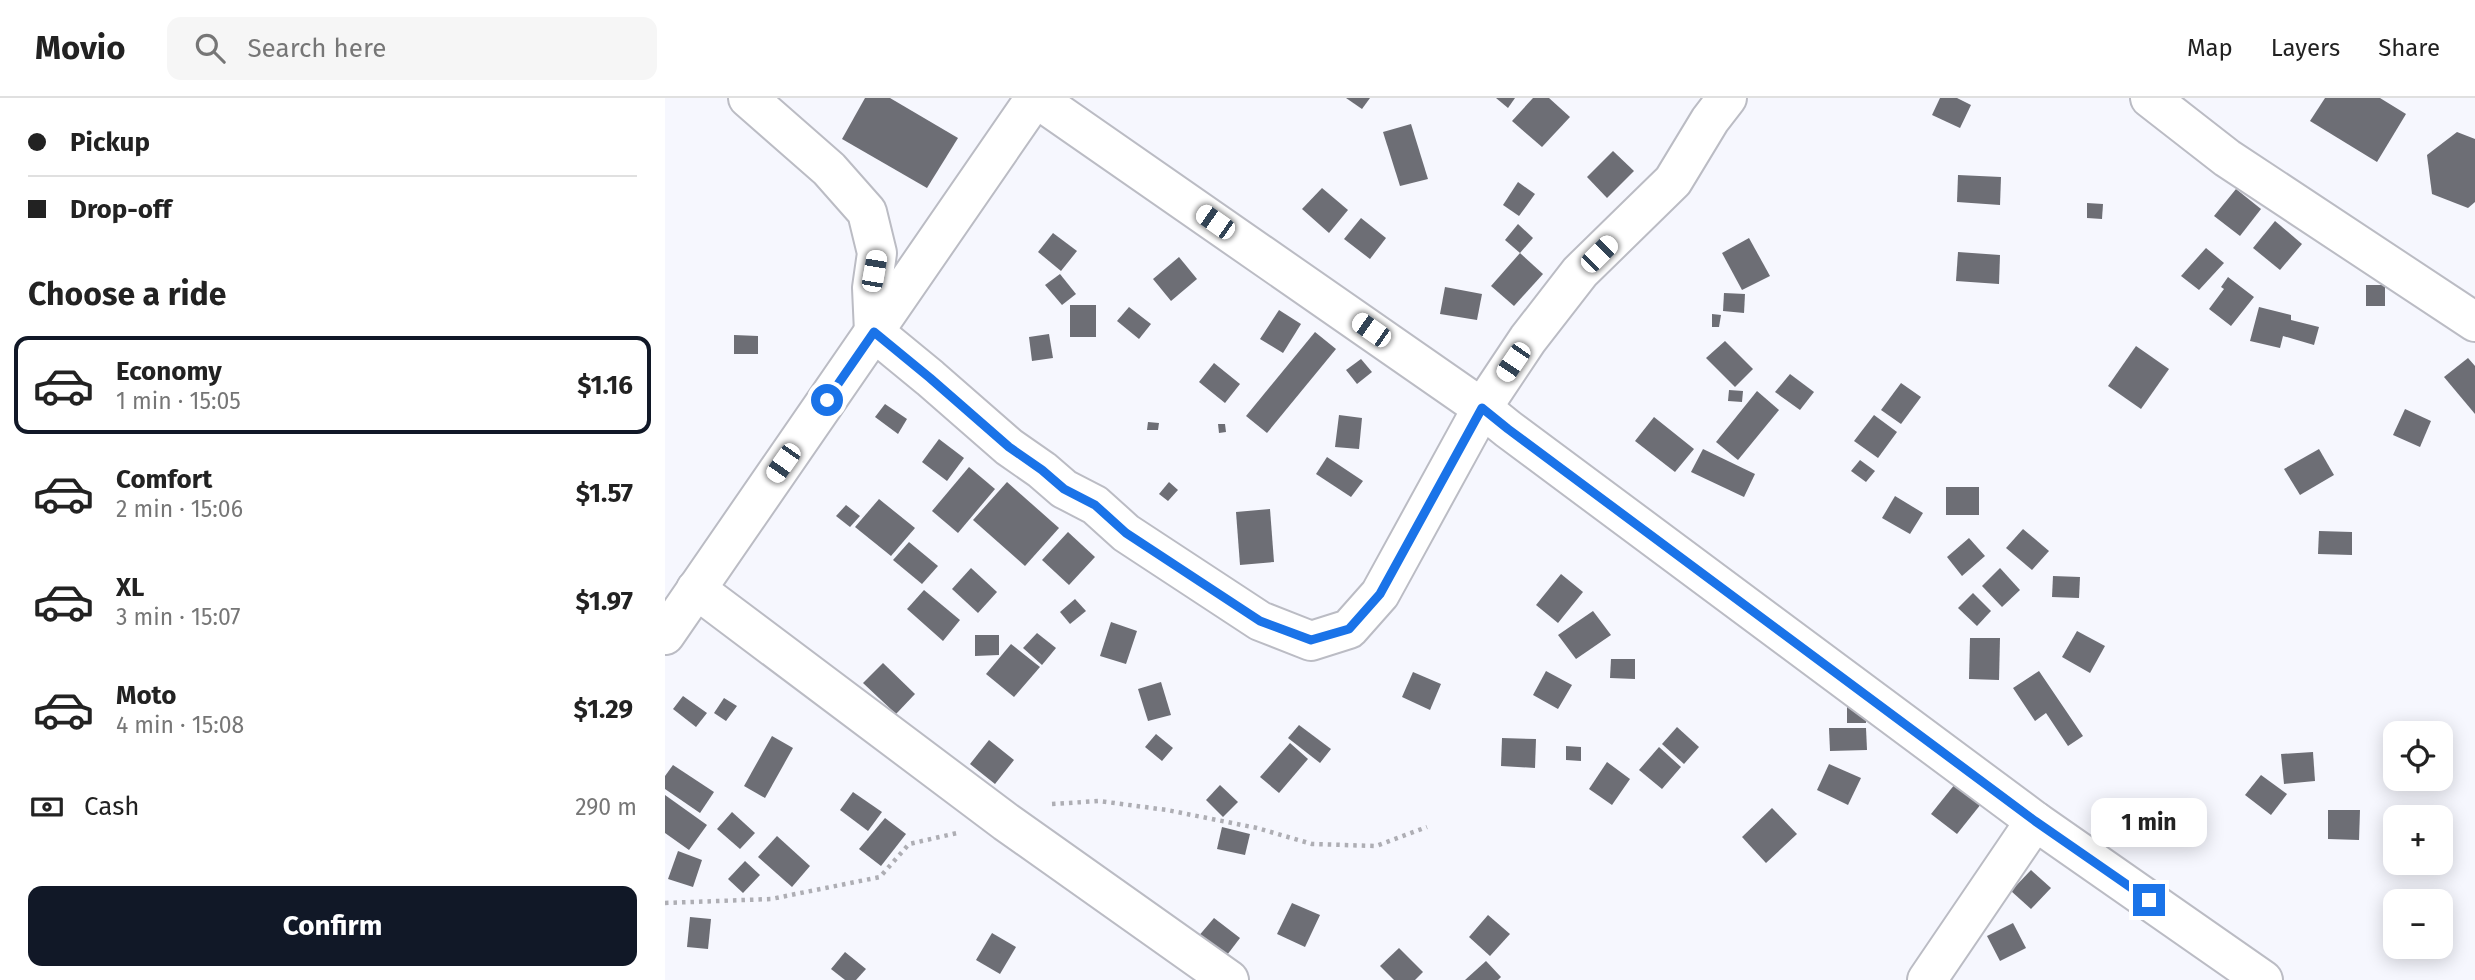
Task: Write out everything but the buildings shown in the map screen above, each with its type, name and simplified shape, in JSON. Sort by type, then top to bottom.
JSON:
[{"type":"street","points":[[748,98],[829,169],[867,212],[877,253],[872,288],[874,332],[1009,447],[1064,489],[1095,505],[1126,533],[1260,621],[1311,640],[1349,629],[1380,594],[1482,408],[1528,339],[1580,272],[1673,181],[1710,120],[1727,98]]},
{"type":"street","points":[[665,635],[1035,98],[1482,408],[2035,821],[2263,980]]},
{"type":"street","points":[[2150,98],[2227,158],[2475,322]]},
{"type":"street","points":[[697,589],[1006,822],[1229,980]]},
{"type":"street","points":[[1927,980],[2035,821]]},
{"type":"route","points":[[827,400],[874,332],[1009,447],[1064,489],[1095,505],[1126,533],[1260,621],[1311,640],[1349,629],[1380,594],[1482,408],[2035,821],[2149,900]]}]
